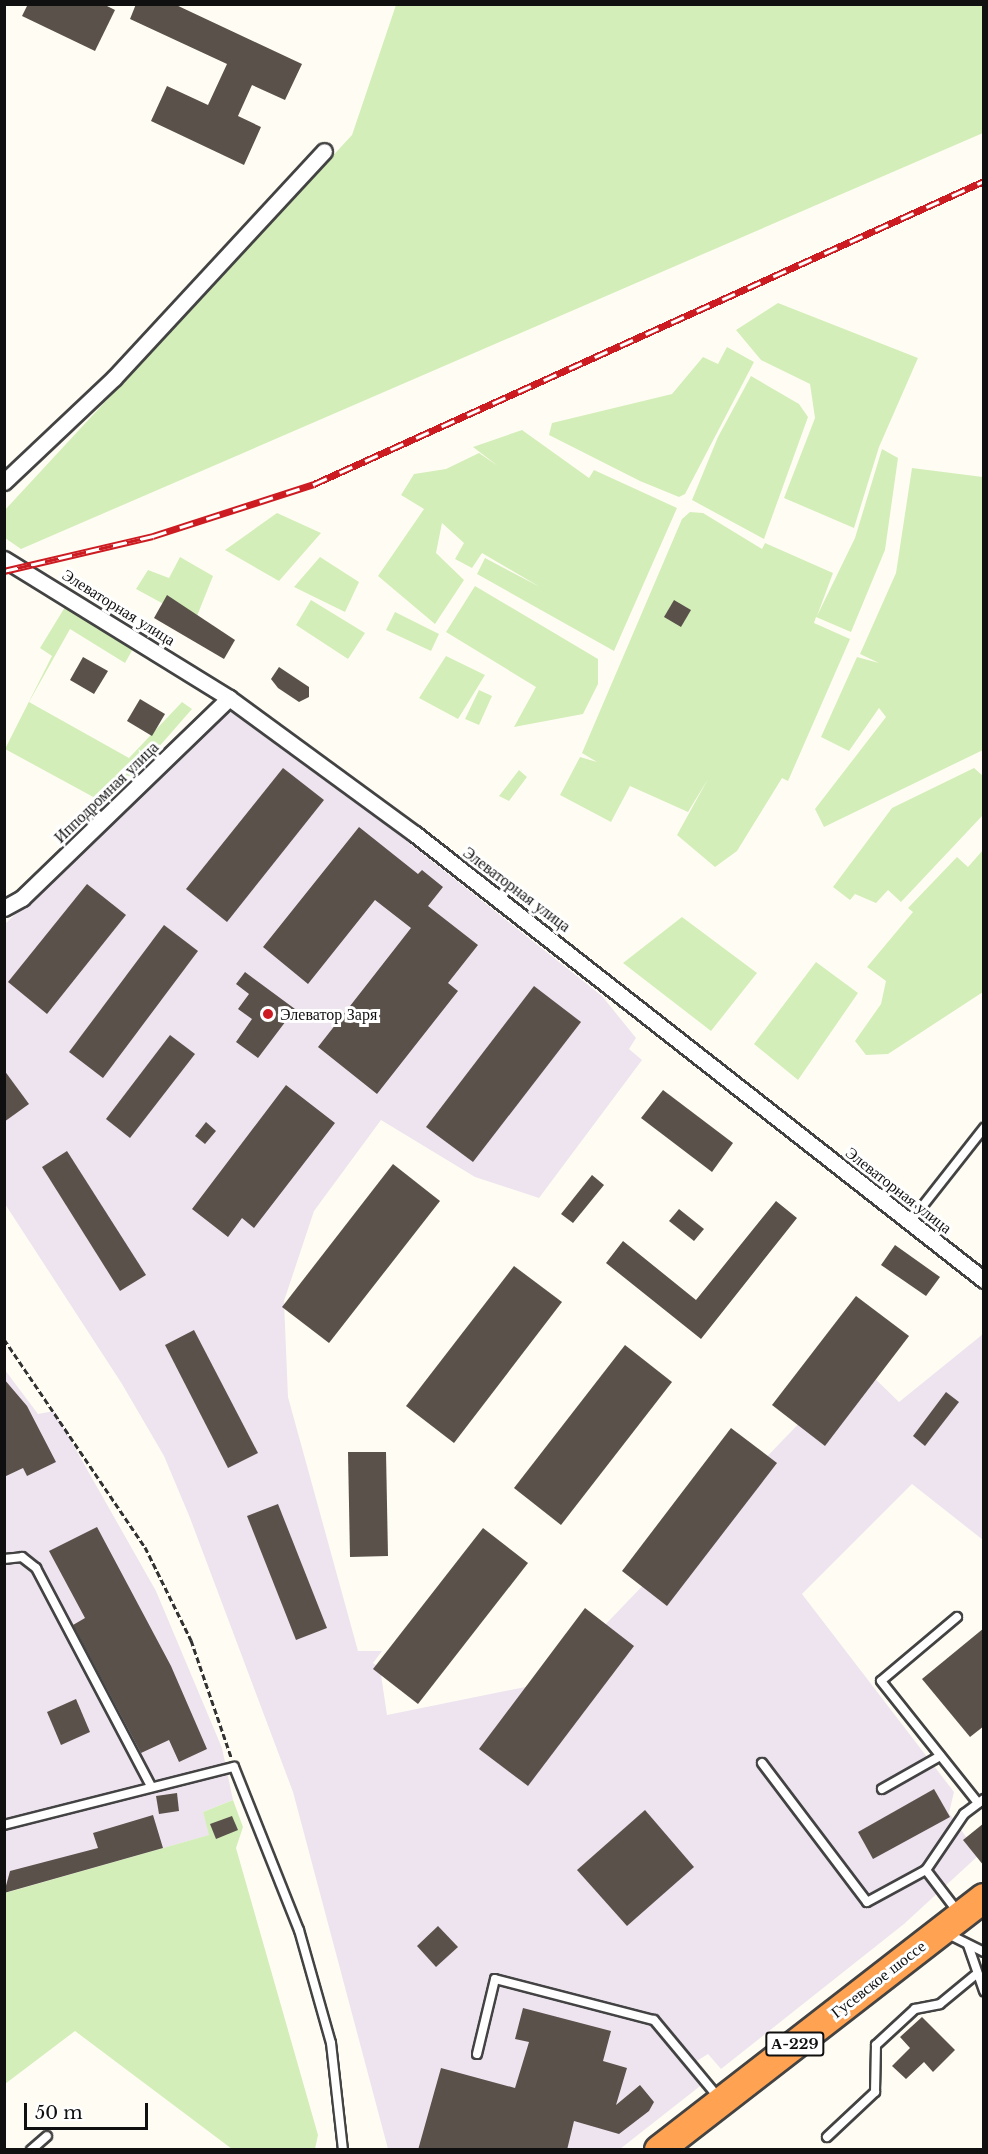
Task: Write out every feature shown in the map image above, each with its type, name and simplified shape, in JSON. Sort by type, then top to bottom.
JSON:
[{"type":"highway","name":"Гусевское шоссе","points":[[659,2150],[984,1898]]},
{"type":"street","points":[[4,482],[114,378],[324,151]]},
{"type":"street","name":"Элеваторная улица","points":[[4,559],[229,698],[607,981],[984,1280]]},
{"type":"street","name":"Ипподромная улица","points":[[4,908],[22,898],[229,698]]},
{"type":"lane","points":[[910,1221],[984,1128]]},
{"type":"lane","points":[[4,1559],[22,1557],[36,1568],[151,1785]]},
{"type":"lane","points":[[762,1763],[867,1902],[926,1870],[981,1801],[940,1756],[881,1681],[957,1617]]},
{"type":"lane","points":[[882,1789],[940,1756]]},
{"type":"lane","points":[[4,1824],[151,1785],[234,1767],[299,1930],[328,2032],[343,2150]]},
{"type":"lane","points":[[926,1870],[951,1923],[968,1945],[974,1976],[984,1991]]},
{"type":"lane","points":[[968,1945],[984,1952]]},
{"type":"lane","points":[[827,2137],[874,2092],[876,2045],[915,2009],[940,2004],[974,1976]]},
{"type":"lane","points":[[477,2054],[495,1979],[654,2020],[722,2101]]},
{"type":"lane","points":[[31,2150],[47,2136]]},
{"type":"path","points":[[4,1340],[146,1547],[192,1640],[234,1767]]},
{"type":"shaded area","points":[[230,710],[322,774],[602,996],[636,1038],[629,1049],[642,1060],[539,1198],[475,1177],[381,1120],[314,1211],[284,1301],[288,1397],[358,1651],[382,1651],[373,1663],[380,1668],[387,1715],[550,1682],[858,1362],[899,1402],[983,1334],[983,1540],[912,1484],[802,1594],[954,1792],[949,1813],[979,1855],[904,1924],[721,2069],[708,2054],[692,2064],[704,2083],[620,2149],[388,2149],[293,1792],[190,1518],[164,1456],[122,1384],[5,1204],[5,924]]},
{"type":"shaded area","points":[[5,1370],[38,1414],[54,1411],[156,1591],[222,1748],[233,1800],[203,1812],[210,1835],[4,1893]]},
{"type":"green space","points":[[396,5],[983,5],[983,133],[21,549],[5,538],[4,511],[352,135]]},
{"type":"green space","points":[[778,303],[918,358],[879,447],[854,528],[784,498],[815,418],[810,384],[761,360],[736,330]]},
{"type":"green space","points":[[727,347],[754,362],[685,494],[679,497],[640,481],[549,435],[552,423],[672,394],[703,357],[718,364]]},
{"type":"green space","points":[[751,376],[799,404],[808,417],[764,539],[692,500],[718,437]]},
{"type":"green space","points":[[522,430],[589,478],[594,470],[677,508],[614,651],[477,574],[485,558],[540,587],[482,553],[472,568],[455,559],[464,543],[442,523],[436,553],[464,580],[435,624],[378,576],[424,509],[401,495],[414,474],[446,469],[479,453],[498,466],[473,447]]},
{"type":"green space","points":[[882,449],[898,458],[885,550],[851,632],[816,617],[814,623],[850,639],[788,781],[782,778],[737,851],[715,867],[677,835],[708,779],[688,812],[630,786],[611,822],[560,795],[580,757],[597,762],[582,753],[682,519],[690,512],[703,513],[762,549],[765,543],[833,573],[817,616],[855,538]]},
{"type":"green space","points":[[912,468],[983,477],[983,750],[824,827],[815,809],[886,717],[879,708],[849,751],[821,737],[857,657],[879,663],[860,654],[896,573]]},
{"type":"green space","points":[[277,513],[321,533],[279,581],[225,550]]},
{"type":"green space","points":[[180,557],[213,576],[195,621],[136,589],[148,570],[169,578]]},
{"type":"green space","points":[[320,557],[359,582],[345,612],[294,587]]},
{"type":"green space","points":[[475,586],[598,659],[598,684],[583,714],[514,727],[536,687],[446,632]]},
{"type":"green space","points":[[311,600],[365,633],[348,659],[296,625]]},
{"type":"green space","points":[[65,607],[134,647],[125,663],[70,629],[29,702],[129,758],[182,702],[192,709],[108,805],[5,749],[52,656],[40,648]]},
{"type":"green space","points":[[395,612],[439,634],[431,651],[386,630]]},
{"type":"green space","points":[[446,656],[485,675],[458,719],[419,698]]},
{"type":"green space","points":[[479,690],[492,696],[479,725],[465,719]]},
{"type":"green space","points":[[974,768],[983,776],[983,815],[901,902],[888,890],[876,903],[855,894],[850,900],[833,887],[892,808]]},
{"type":"green space","points":[[519,770],[527,777],[509,801],[499,796]]},
{"type":"green space","points":[[983,850],[983,992],[888,1054],[866,1055],[855,1041],[881,1004],[886,981],[867,967],[913,912],[908,908],[957,857],[968,867]]},
{"type":"green space","points":[[682,917],[757,973],[711,1031],[623,963]]},
{"type":"green space","points":[[816,962],[858,993],[798,1080],[754,1044]]},
{"type":"green space","points":[[233,1800],[243,1827],[236,1848],[318,2135],[315,2149],[232,2149],[75,2031],[5,2084],[5,1893],[209,1835],[203,1812]]},
{"type":"building","points":[[28,4],[103,4],[115,10],[95,51],[22,16]]},
{"type":"building","points":[[136,4],[174,4],[302,64],[285,100],[252,85],[238,116],[261,127],[244,165],[151,121],[167,86],[208,105],[227,64],[130,19]]},
{"type":"building","points":[[167,595],[235,640],[224,659],[154,618]]},
{"type":"building","points":[[674,600],[691,610],[681,627],[664,617]]},
{"type":"building","points":[[83,657],[108,671],[94,694],[70,680]]},
{"type":"building","points":[[279,667],[309,687],[309,697],[299,702],[278,688],[271,679]]},
{"type":"building","points":[[140,699],[165,714],[152,736],[127,721]]},
{"type":"building","points":[[283,768],[324,800],[227,922],[186,889]]},
{"type":"building","points":[[359,827],[418,874],[422,870],[443,887],[428,906],[478,945],[448,983],[458,991],[377,1094],[318,1047],[411,928],[375,900],[308,984],[263,947]]},
{"type":"building","points":[[87,884],[126,915],[47,1014],[8,982]]},
{"type":"building","points":[[164,925],[198,951],[103,1078],[69,1052]]},
{"type":"building","name":"Элеватор Заря","points":[[245,972],[295,1009],[258,1058],[236,1042],[252,1019],[238,1009],[249,994],[236,984]]},
{"type":"building","points":[[534,986],[581,1022],[473,1162],[426,1127]]},
{"type":"building","points":[[170,1035],[195,1054],[130,1138],[106,1119]]},
{"type":"building","points":[[4,1070],[29,1104],[4,1122]]},
{"type":"building","points":[[286,1085],[335,1123],[254,1228],[242,1218],[228,1237],[192,1209]]},
{"type":"building","points":[[663,1090],[733,1143],[712,1172],[641,1118]]},
{"type":"building","points":[[206,1122],[216,1131],[205,1144],[195,1136]]},
{"type":"building","points":[[67,1151],[146,1275],[120,1291],[42,1167]]},
{"type":"building","points":[[393,1164],[440,1201],[329,1343],[282,1307]]},
{"type":"building","points":[[592,1175],[604,1185],[573,1223],[561,1214]]},
{"type":"building","points":[[776,1201],[797,1218],[701,1339],[606,1263],[623,1241],[696,1300]]},
{"type":"building","points":[[679,1209],[704,1229],[694,1241],[669,1221]]},
{"type":"building","points":[[895,1245],[940,1277],[926,1296],[881,1265]]},
{"type":"building","points":[[514,1266],[562,1302],[454,1443],[406,1406]]},
{"type":"building","points":[[856,1296],[909,1336],[825,1446],[772,1405]]},
{"type":"building","points":[[194,1330],[258,1453],[228,1468],[165,1345]]},
{"type":"building","points":[[625,1345],[672,1382],[561,1525],[514,1488]]},
{"type":"building","points":[[4,1379],[27,1406],[56,1462],[27,1476],[23,1468],[4,1477]]},
{"type":"building","points":[[946,1392],[959,1402],[925,1446],[913,1436]]},
{"type":"building","points":[[731,1428],[777,1463],[667,1606],[622,1571]]},
{"type":"building","points":[[348,1452],[386,1452],[388,1556],[350,1557]]},
{"type":"building","points":[[278,1504],[327,1628],[296,1640],[247,1516]]},
{"type":"building","points":[[97,1527],[171,1666],[207,1749],[179,1762],[169,1740],[141,1753],[73,1625],[85,1618],[49,1551]]},
{"type":"building","points":[[483,1528],[528,1563],[418,1704],[373,1669]]},
{"type":"building","points":[[585,1608],[634,1646],[528,1786],[479,1749]]},
{"type":"building","points":[[984,1628],[984,1726],[970,1737],[922,1679]]},
{"type":"building","points":[[76,1699],[90,1732],[61,1745],[47,1712]]},
{"type":"building","points":[[934,1789],[950,1817],[873,1859],[858,1832]]},
{"type":"building","points":[[177,1793],[179,1811],[159,1814],[156,1796]]},
{"type":"building","points":[[645,1810],[694,1867],[627,1926],[577,1870]]},
{"type":"building","points":[[153,1815],[163,1848],[4,1893],[10,1871],[98,1848],[93,1833]]},
{"type":"building","points":[[232,1816],[238,1830],[216,1839],[210,1824]]},
{"type":"building","points":[[984,1823],[984,1866],[963,1840]]},
{"type":"building","points":[[438,1926],[458,1947],[436,1967],[417,1946]]},
{"type":"building","points":[[523,2008],[611,2031],[603,2061],[627,2068],[616,2105],[640,2085],[654,2102],[649,2111],[619,2134],[574,2121],[567,2150],[418,2150],[441,2068],[515,2088],[529,2042],[515,2039]]},
{"type":"building","points":[[922,2017],[955,2050],[933,2072],[924,2062],[906,2079],[892,2066],[910,2048],[900,2037]]},
{"type":"railway","points":[[4,571],[153,536],[314,484],[984,181]]},
{"type":"place","name":"Элеватор Заря","points":[[268,1014]]}]
